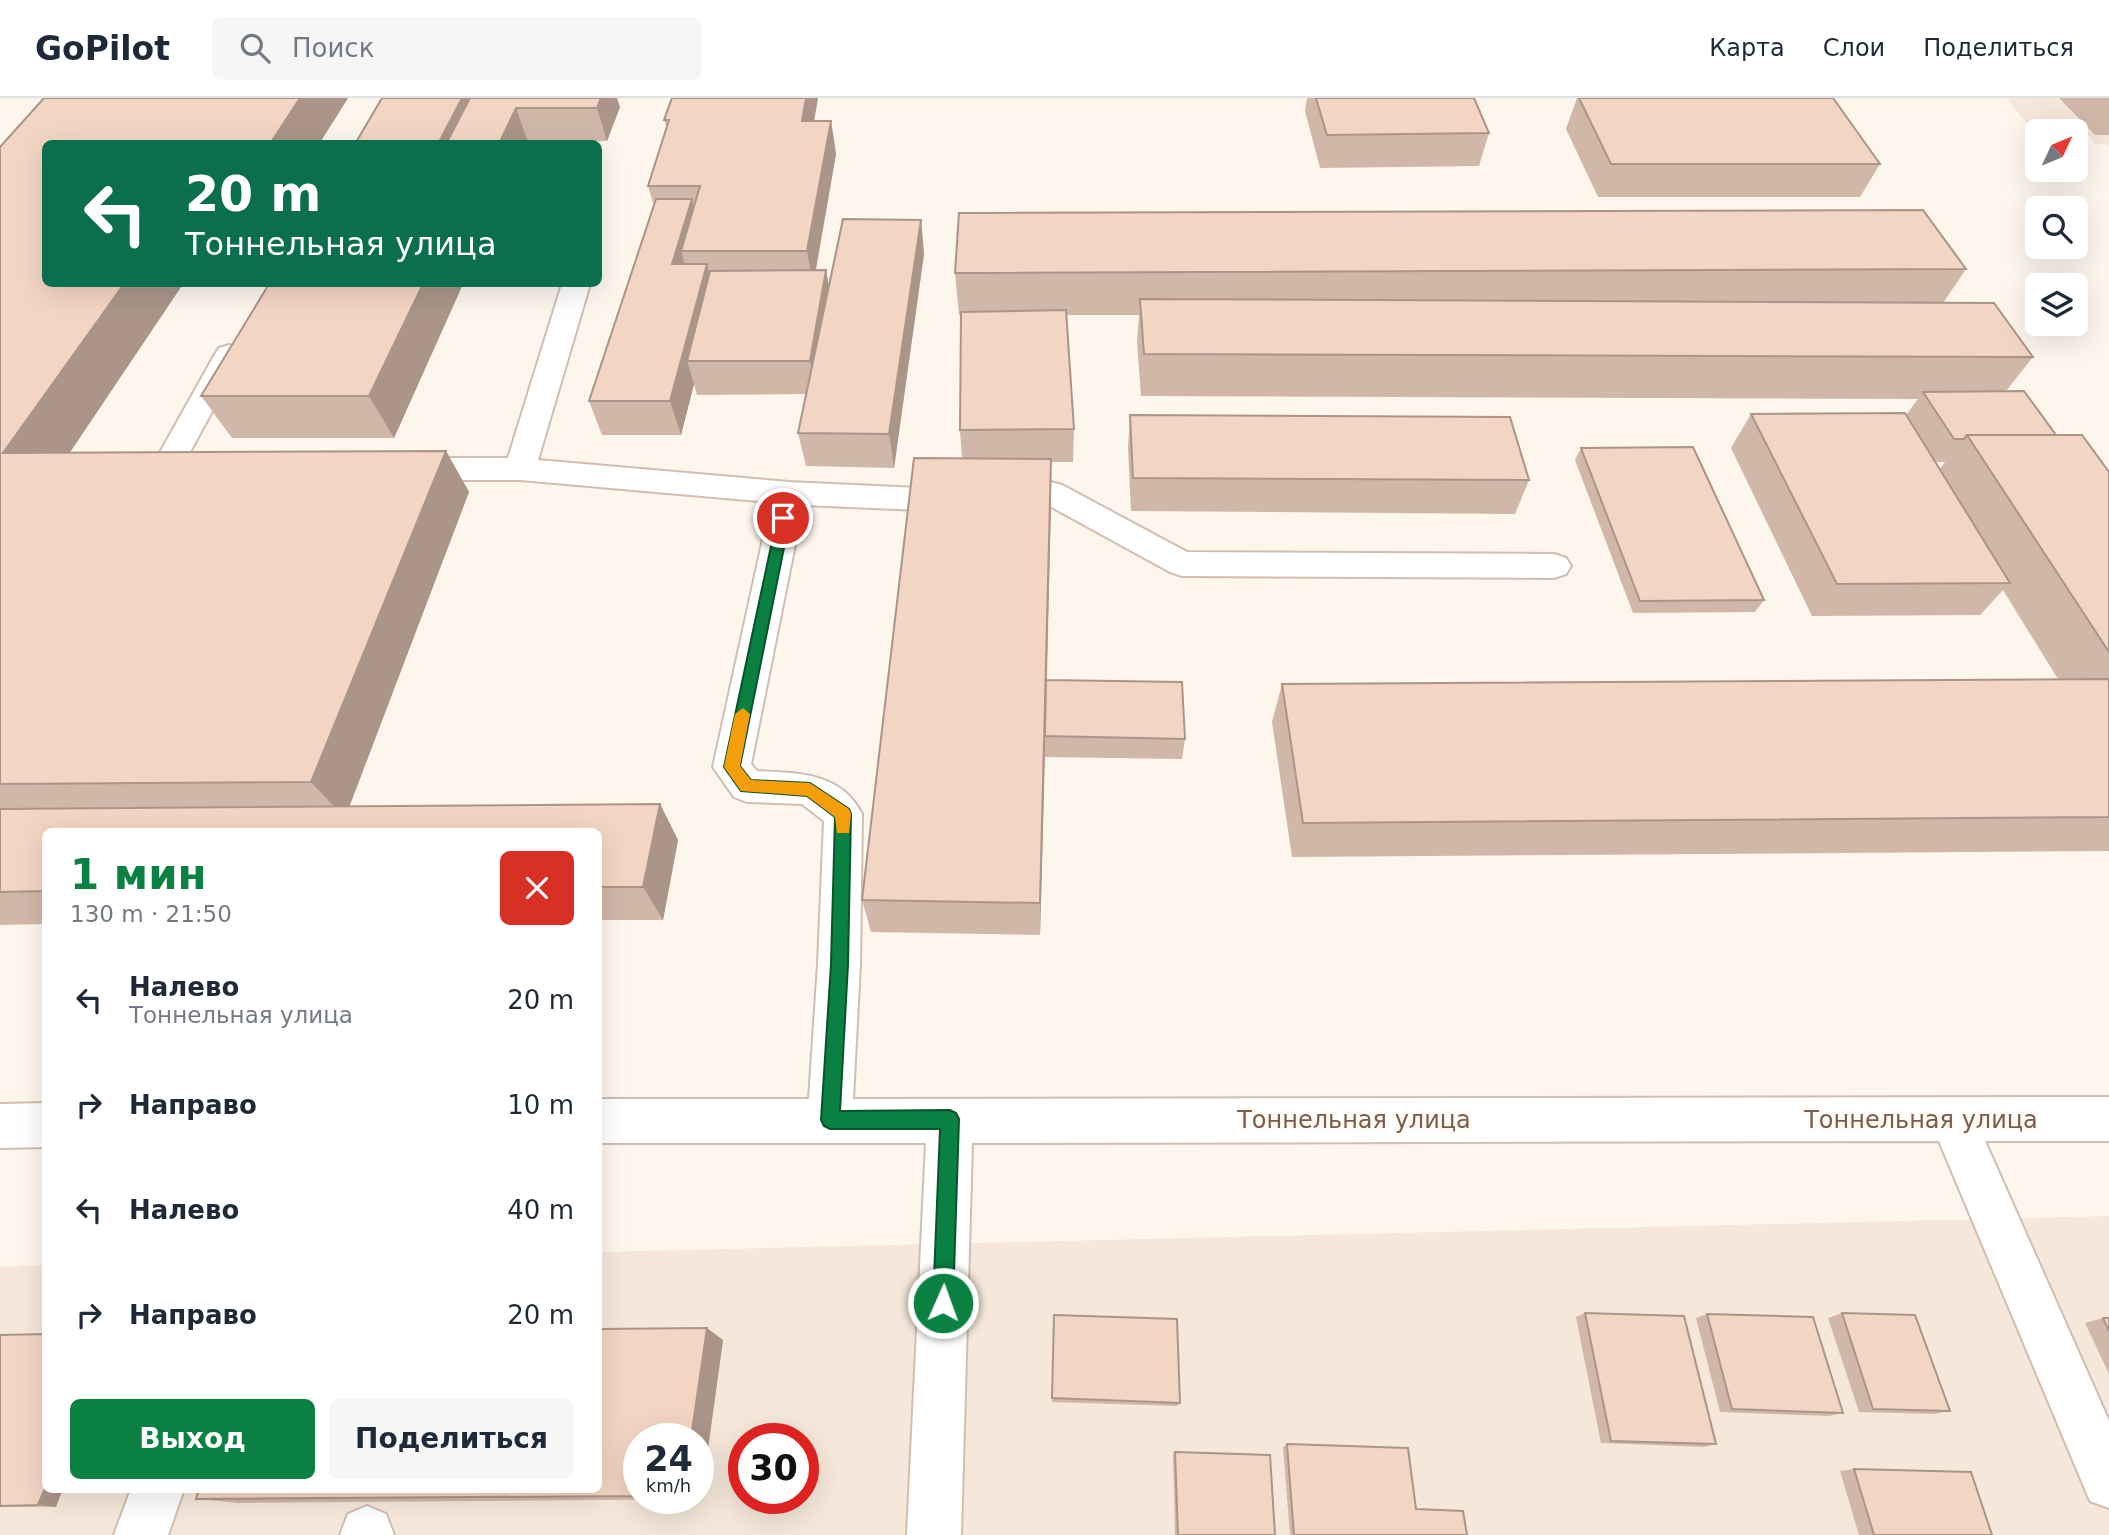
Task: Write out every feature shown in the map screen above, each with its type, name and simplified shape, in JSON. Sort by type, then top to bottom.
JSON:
[{"type":"street","points":[[520,469],[575,287]]},
{"type":"street","points":[[239,337],[173,456],[187,470],[242,470]]},
{"type":"street","points":[[381,470],[520,469],[789,493],[919,499],[1051,493],[1182,564],[1554,566]]},
{"type":"street","points":[[789,493],[732,767],[747,786],[810,789],[843,814],[839,964],[830,1120]]},
{"type":"street","points":[[934,1535],[950,1119]]},
{"type":"street","name":"Тоннельная улица","points":[[602,1121],[2109,1119]]},
{"type":"street","points":[[1953,1120],[2109,1482]]},
{"type":"street","points":[[141,1535],[157,1493]]},
{"type":"shaded area","points":[[2006,98],[2109,98],[2109,147],[2106,144],[2095,144],[2088,136],[2088,119],[2025,121]]},
{"type":"shaded area","points":[[2109,1216],[2109,1535],[0,1535],[0,1267],[42,1265],[42,1493],[602,1493],[602,1252]]},
{"type":"building","points":[[44,98],[300,98],[273,140],[42,140],[42,287],[122,287],[3,453],[446,451],[311,782],[0,784],[0,147]]},
{"type":"building","points":[[382,98],[462,98],[440,140],[357,140]]},
{"type":"building","points":[[470,98],[601,98],[597,108],[516,108],[501,140],[448,140]]},
{"type":"building","points":[[672,98],[806,98],[802,121],[831,121],[807,251],[681,251],[700,186],[648,186],[669,120],[664,120]]},
{"type":"building","points":[[1316,98],[1474,98],[1489,133],[1327,135]]},
{"type":"building","points":[[1579,98],[1833,98],[1880,164],[1611,164]]},
{"type":"building","points":[[656,199],[692,199],[672,264],[707,264],[670,401],[589,401]]},
{"type":"building","points":[[1923,210],[1966,269],[955,273],[959,213]]},
{"type":"building","points":[[843,219],[921,220],[889,434],[798,433]]},
{"type":"building","points":[[826,270],[810,361],[687,361],[710,271]]},
{"type":"building","points":[[267,287],[422,287],[369,396],[201,396]]},
{"type":"building","points":[[1140,299],[1994,303],[2033,357],[1144,354]]},
{"type":"building","points":[[1066,310],[1074,429],[960,430],[961,312]]},
{"type":"building","points":[[2024,391],[2056,435],[1967,435],[1964,439],[1954,439],[1923,392]]},
{"type":"building","points":[[1905,413],[2010,583],[1837,584],[1751,414]]},
{"type":"building","points":[[1130,415],[1510,417],[1529,480],[1133,478]]},
{"type":"building","points":[[1967,435],[2082,435],[2109,472],[2109,652]]},
{"type":"building","points":[[1693,447],[1764,600],[1640,601],[1581,448]]},
{"type":"building","points":[[914,458],[1051,459],[1040,903],[862,900]]},
{"type":"building","points":[[2109,679],[2109,817],[1303,823],[1282,684]]},
{"type":"building","points":[[1046,680],[1182,682],[1185,739],[1045,736]]},
{"type":"building","points":[[660,804],[643,887],[602,887],[602,828],[42,828],[42,891],[0,892],[0,809]]},
{"type":"building","points":[[1585,1313],[1684,1316],[1716,1444],[1611,1441]]},
{"type":"building","points":[[1842,1313],[1915,1315],[1950,1411],[1873,1409]]},
{"type":"building","points":[[1707,1314],[1813,1317],[1843,1413],[1732,1409]]},
{"type":"building","points":[[1054,1315],[1177,1319],[1180,1403],[1052,1398]]},
{"type":"building","points":[[2103,1318],[2109,1318],[2109,1331]]},
{"type":"building","points":[[707,1328],[693,1423],[623,1423],[623,1496],[196,1499],[198,1493],[602,1493],[602,1329]]},
{"type":"building","points":[[42,1334],[43,1493],[38,1505],[0,1506],[0,1335]]},
{"type":"building","points":[[1287,1444],[1408,1448],[1416,1509],[1463,1511],[1467,1535],[1294,1535]]},
{"type":"building","points":[[1175,1452],[1270,1455],[1275,1535],[1178,1535]]},
{"type":"building","points":[[1854,1469],[1971,1472],[1992,1535],[1874,1535]]},
{"type":"slow traffic","points":[[743,714],[732,767],[747,786],[810,789],[843,814],[843,829]]},
{"type":"route","points":[[783,518],[732,767],[747,786],[810,789],[843,814],[839,964],[830,1120],[950,1119],[943,1303]]}]
